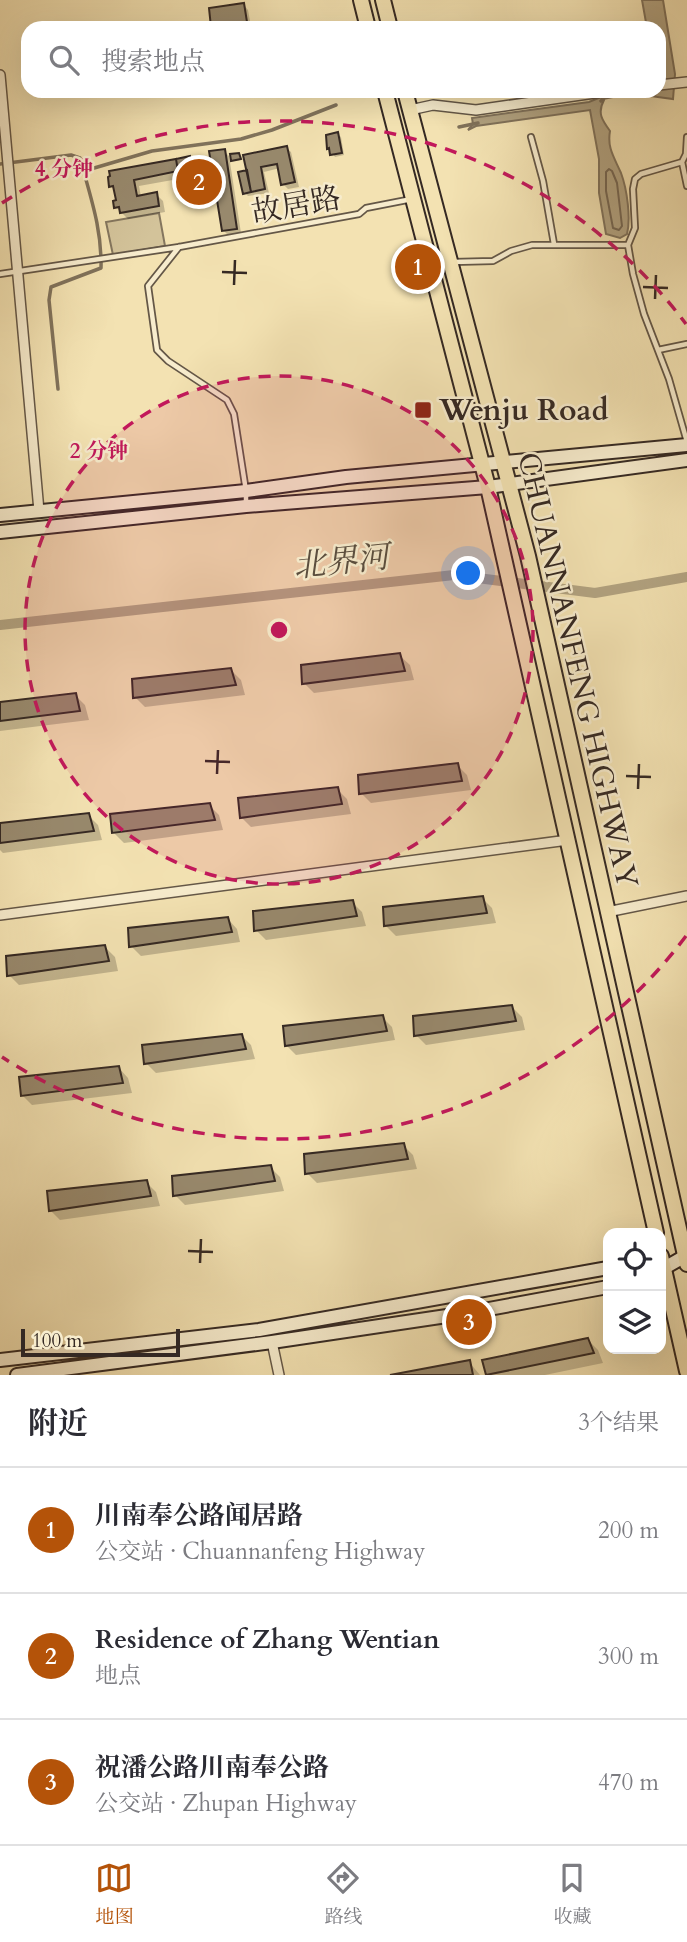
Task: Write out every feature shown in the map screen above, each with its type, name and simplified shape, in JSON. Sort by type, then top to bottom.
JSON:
[{"type":"main road","points":[[361,0],[366,21]]},
{"type":"main road","points":[[383,0],[388,21]]},
{"type":"main road","name":"CHUANNANFENG HIGHWAY","points":[[387,98],[488,487],[655,1228]]},
{"type":"main road","name":"CHUANNANFENG HIGHWAY","points":[[407,98],[543,617],[686,1258]]},
{"type":"main road","points":[[0,515],[247,491],[346,477],[687,444]]},
{"type":"main road","points":[[0,531],[246,506],[488,487],[687,460]]},
{"type":"main road","points":[[666,1262],[686,1258]]},
{"type":"main road","points":[[0,1360],[259,1330],[603,1269]]},
{"type":"main road","points":[[666,1280],[687,1371]]},
{"type":"main road","points":[[17,1375],[272,1342],[603,1288]]},
{"type":"street","points":[[0,75],[39,511]]},
{"type":"street","points":[[666,84],[687,82]]},
{"type":"street","points":[[410,110],[433,105],[476,110],[560,98]]},
{"type":"street","points":[[0,915],[568,840]]},
{"type":"street","points":[[607,912],[687,896]]},
{"type":"street","points":[[272,1342],[279,1375]]},
{"type":"lane","points":[[687,136],[686,154],[682,162],[687,186]]},
{"type":"lane","points":[[531,137],[543,181],[554,244]]},
{"type":"lane","points":[[682,162],[641,174],[635,179],[635,228],[628,245],[644,314],[687,444]]},
{"type":"lane","name":"故居路","points":[[0,274],[179,247],[359,214],[366,208],[413,199]]},
{"type":"lane","points":[[449,262],[493,261],[510,251],[531,245],[628,245]]},
{"type":"lane","points":[[179,247],[148,286],[157,350],[168,361],[227,400],[234,414],[247,491],[246,506]]},
{"type":"lane","points":[[658,350],[687,344]]},
{"type":"shaded area","points":[[159,213],[165,246],[113,255],[106,222]]},
{"type":"water","points":[[642,0],[663,0],[675,74],[673,99],[665,98],[666,21],[646,21]]},
{"type":"water","points":[[599,98],[604,100],[601,116],[610,131],[610,148],[623,180],[629,220],[627,234],[620,238],[606,234],[599,193],[599,159],[590,110],[476,126],[468,130],[473,124],[472,118],[589,102]]},
{"type":"building","points":[[244,3],[247,21],[210,21],[209,8]]},
{"type":"building","points":[[338,132],[342,153],[330,155],[326,135]]},
{"type":"building","points":[[287,146],[295,182],[281,185],[277,164],[261,167],[265,189],[251,192],[243,155]]},
{"type":"building","points":[[225,149],[237,229],[222,231],[209,151]]},
{"type":"building","points":[[239,153],[241,159],[231,161],[230,154]]},
{"type":"building","points":[[190,156],[193,174],[179,177],[176,159]]},
{"type":"building","points":[[176,159],[178,171],[134,180],[137,196],[157,192],[159,206],[120,213],[119,207],[114,208],[113,201],[116,200],[113,186],[109,187],[109,171]]},
{"type":"building","points":[[247,170],[251,192],[243,194],[238,172]]},
{"type":"building","points":[[400,653],[405,671],[302,684],[301,665]]},
{"type":"building","points":[[231,668],[236,685],[133,698],[132,679]]},
{"type":"building","points":[[76,693],[80,711],[0,721],[0,702]]},
{"type":"building","points":[[458,763],[462,781],[359,794],[358,775]]},
{"type":"building","points":[[338,787],[342,804],[240,818],[238,798]]},
{"type":"building","points":[[210,803],[215,820],[112,833],[110,814]]},
{"type":"building","points":[[89,813],[94,831],[0,843],[0,823]]},
{"type":"building","points":[[483,896],[487,913],[384,926],[383,907]]},
{"type":"building","points":[[353,900],[357,916],[254,931],[253,911]]},
{"type":"building","points":[[228,917],[232,932],[129,947],[128,928]]},
{"type":"building","points":[[105,945],[109,961],[7,976],[6,956]]},
{"type":"building","points":[[512,1005],[516,1021],[414,1036],[413,1016]]},
{"type":"building","points":[[383,1015],[387,1031],[285,1046],[283,1026]]},
{"type":"building","points":[[242,1034],[246,1049],[144,1064],[142,1045]]},
{"type":"building","points":[[119,1066],[123,1083],[21,1096],[19,1077]]},
{"type":"building","points":[[404,1143],[408,1159],[305,1174],[304,1154]]},
{"type":"building","points":[[271,1165],[275,1181],[173,1196],[172,1176]]},
{"type":"building","points":[[147,1180],[151,1196],[49,1211],[47,1191]]},
{"type":"building","points":[[588,1338],[594,1353],[486,1375],[482,1360]]},
{"type":"building","points":[[470,1360],[473,1375],[390,1375]]},
{"type":"waterway","points":[[601,101],[604,98]]},
{"type":"waterway","points":[[84,171],[152,151],[241,139],[336,105]]},
{"type":"waterway","points":[[459,127],[478,123]]},
{"type":"waterway","points":[[0,164],[71,155],[80,158],[91,199],[100,239],[101,268],[51,287],[49,300],[58,389]]},
{"type":"waterway","name":"北界河","points":[[0,625],[454,575],[595,593],[687,577]]},
{"type":"place","name":"Residence of Zhang Wentian","points":[[199,182]]},
{"type":"place","name":"川南奉公路闻居路","points":[[418,267]]},
{"type":"place","name":"Wenju Road","points":[[423,410]]},
{"type":"place","name":"祝潘公路川南奉公路","points":[[469,1322]]}]
